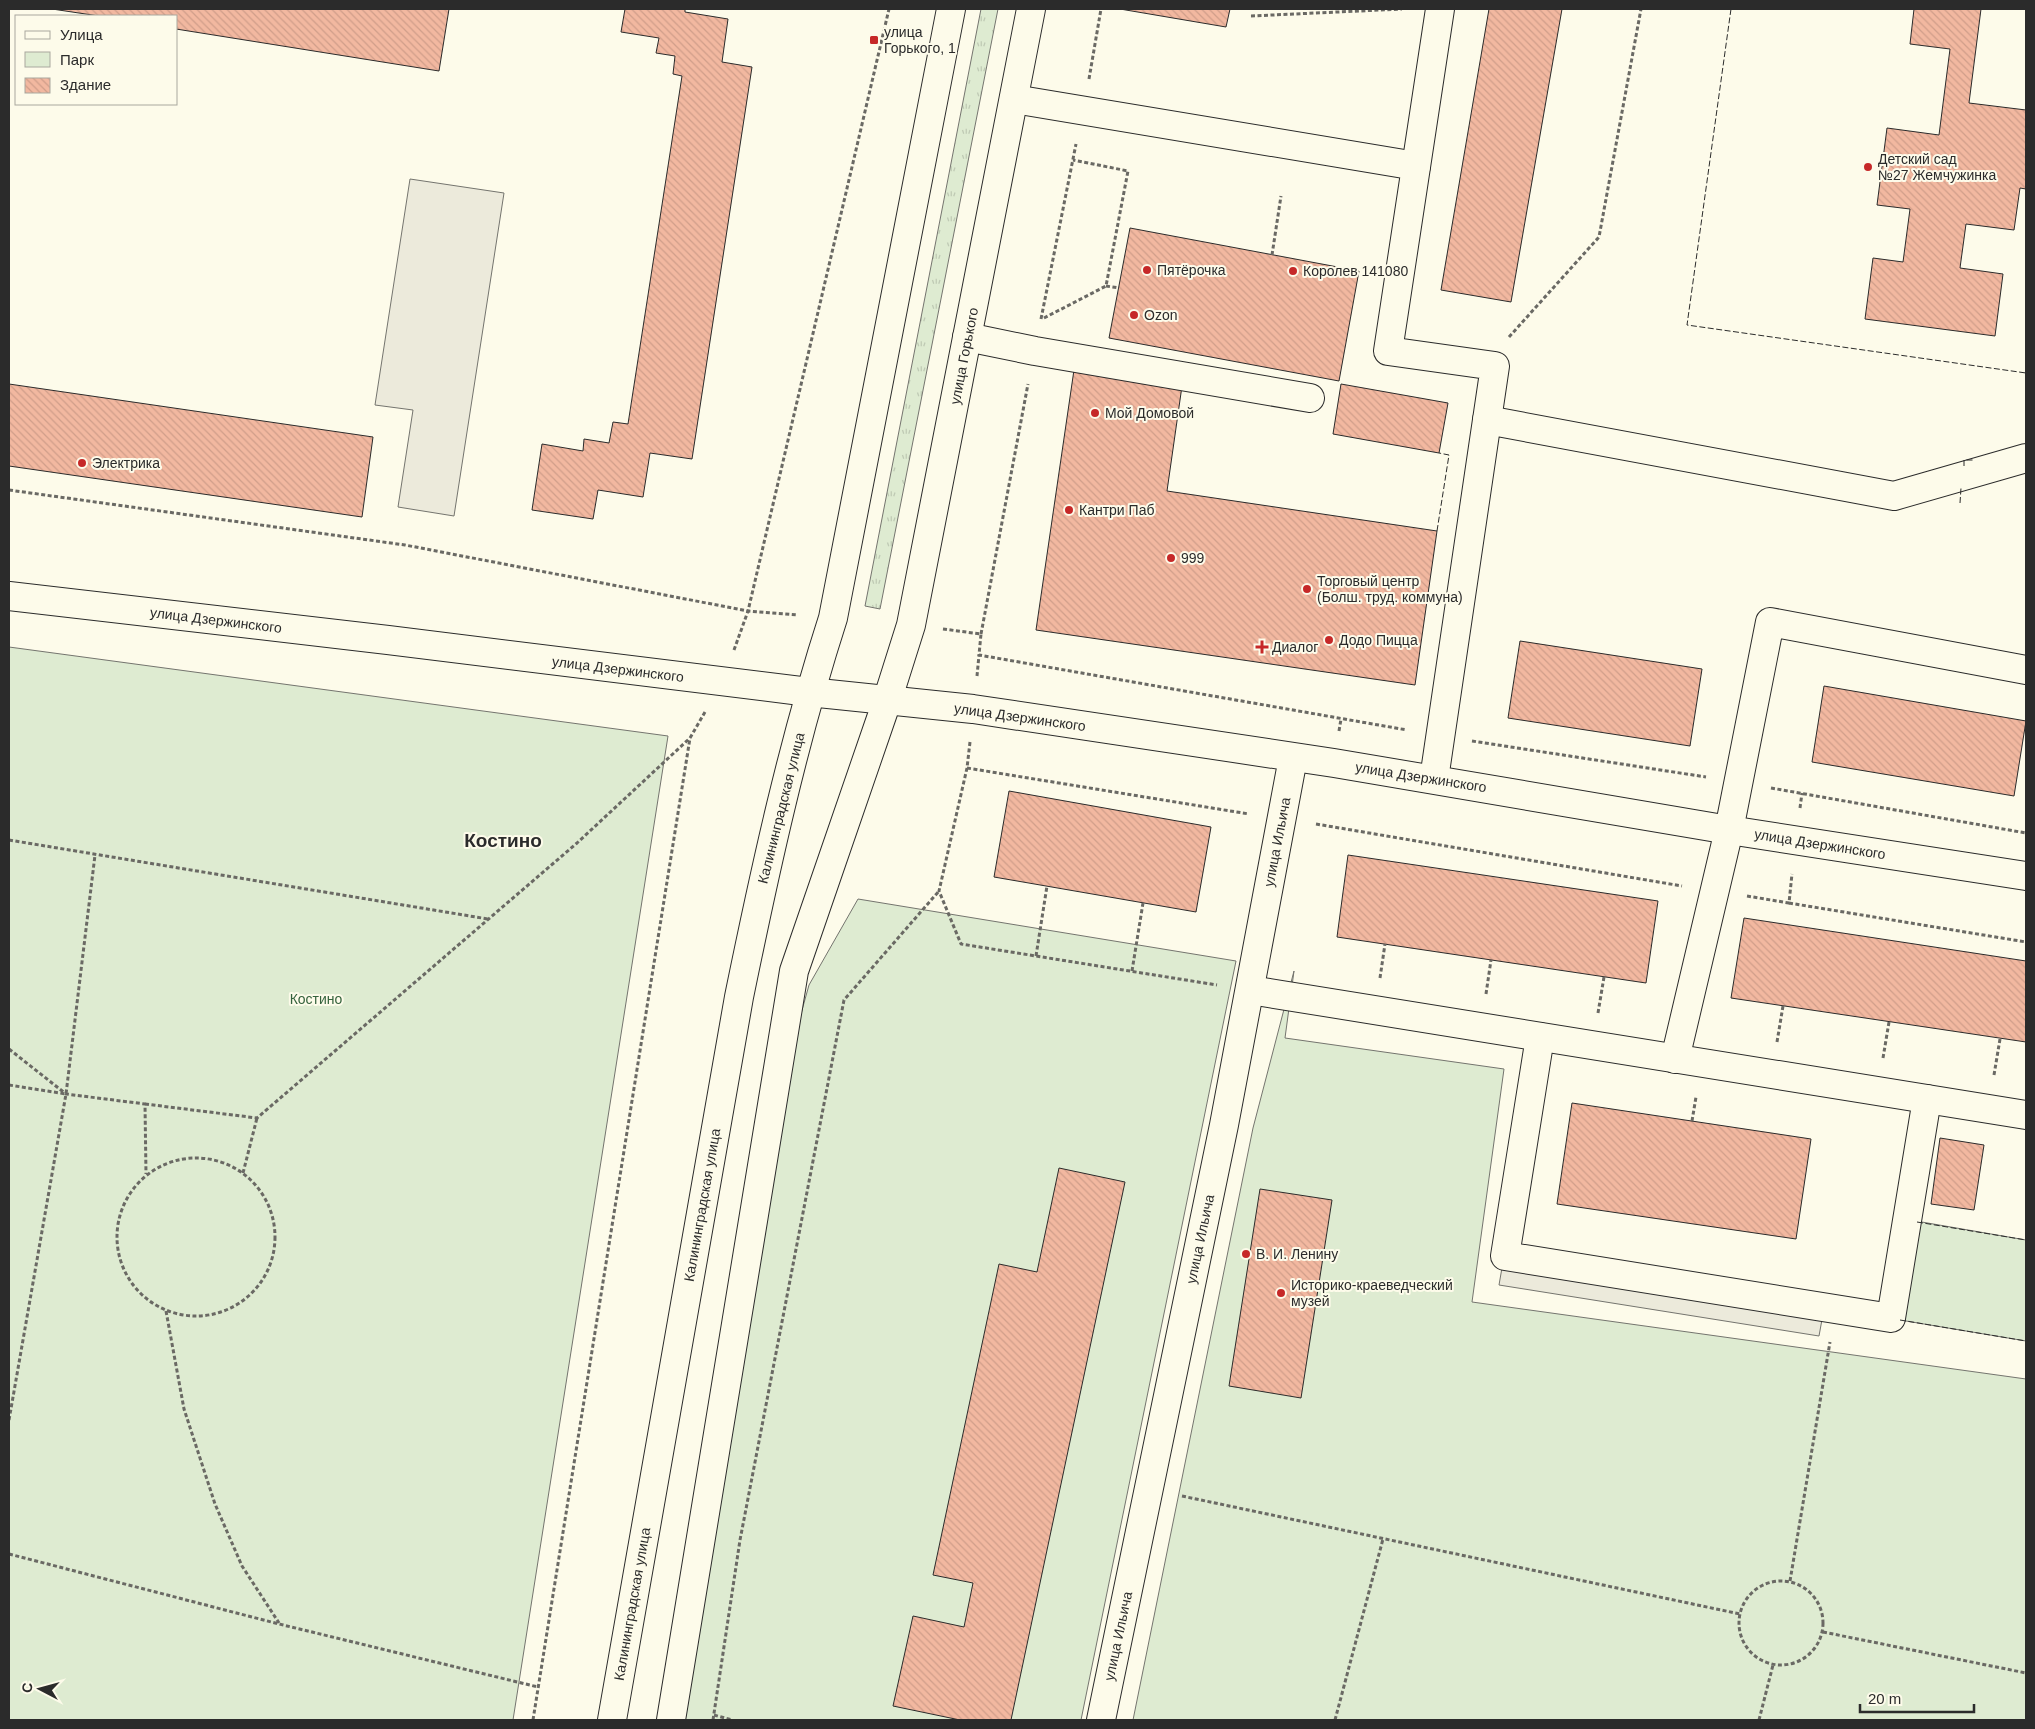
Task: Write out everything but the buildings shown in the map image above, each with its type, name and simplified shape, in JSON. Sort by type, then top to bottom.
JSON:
[{"type":"main road","points":[[809,692],[833,618],[951,9]]},
{"type":"main road","name":"улица Горького","points":[[887,701],[911,625],[1031,9]]},
{"type":"main road","points":[[1434,779],[1495,366],[1388,351],[1440,9]]},
{"type":"main road","points":[[1014,99],[1416,166]]},
{"type":"main road","points":[[967,337],[1035,351],[1310,398]]},
{"type":"main road","points":[[1487,420],[1894,496],[2026,458]]},
{"type":"main road","name":"улица Дзержинского","points":[[9,596],[388,640],[722,682],[973,709],[1434,779],[1729,830],[2026,876]]},
{"type":"main road","points":[[1675,1059],[1729,830],[1770,622],[2026,670]]},
{"type":"main road","name":"Калининградская улица","points":[[612,1720],[739,997],[759,898],[809,692]]},
{"type":"main road","points":[[671,1720],[794,971],[887,701]]},
{"type":"main road","name":"улица Ильича","points":[[1101,1720],[1250,990],[1294,758]]},
{"type":"main road","points":[[1250,990],[2026,1116]]},
{"type":"main road","points":[[1540,1037],[1505,1256],[1892,1318],[1927,1100]]},
{"type":"path","points":[[244,1173],[258,1118],[576,843],[690,738],[722,682],[748,611],[889,9]]},
{"type":"path","points":[[1251,16],[1402,9]]},
{"type":"path","points":[[1505,342],[1599,237],[1641,9]]},
{"type":"path","points":[[1073,160],[1128,171],[1106,286]]},
{"type":"path","points":[[1272,255],[1281,196]]},
{"type":"path","points":[[1041,319],[1106,286],[1118,288]]},
{"type":"path","points":[[9,490],[405,545],[748,611],[833,618]]},
{"type":"path","points":[[911,625],[981,634],[979,655],[1440,736],[1738,782],[2026,833]]},
{"type":"path","points":[[713,1720],[740,1540],[844,1000],[939,891],[967,768],[973,709]]},
{"type":"path","points":[[533,1720],[690,738]]},
{"type":"path","points":[[967,768],[1281,819]]},
{"type":"path","points":[[1315,824],[1714,892]]},
{"type":"path","points":[[9,840],[488,919]]},
{"type":"path","points":[[9,1420],[66,1094],[95,855]]},
{"type":"path","points":[[1036,956],[1047,886]]},
{"type":"path","points":[[939,891],[961,944],[1250,990]]},
{"type":"path","points":[[1132,971],[1143,903]]},
{"type":"path","points":[[1789,903],[2026,942]]},
{"type":"path","points":[[9,1049],[66,1094]]},
{"type":"path","points":[[9,1085],[258,1118]]},
{"type":"path","points":[[1692,1121],[1697,1096]]},
{"type":"path","points":[[144,1104],[146,1174]]},
{"type":"path","points":[[184,1158],[205,1158],[225,1162],[244,1173],[258,1188],[269,1205],[275,1226],[275,1246],[270,1267],[260,1284],[245,1300],[227,1310],[200,1316],[186,1316],[166,1311],[148,1301],[133,1286],[122,1268],[117,1248],[116,1227],[122,1207],[132,1189],[146,1174],[165,1163],[184,1158]]},
{"type":"path","points":[[1790,1581],[1836,1309]]},
{"type":"path","points":[[166,1311],[184,1409],[215,1504],[242,1566],[279,1624]]},
{"type":"path","points":[[1148,1489],[1740,1614]]},
{"type":"path","points":[[1335,1720],[1383,1539]]},
{"type":"path","points":[[9,1554],[279,1624],[538,1687]]},
{"type":"path","points":[[1776,1580],[1790,1581],[1803,1586],[1813,1594],[1820,1606],[1824,1619],[1823,1632],[1818,1644],[1804,1659],[1785,1666],[1772,1665],[1760,1660],[1750,1652],[1742,1641],[1739,1628],[1740,1614],[1744,1602],[1752,1591],[1776,1580]]},
{"type":"path","points":[[1823,1632],[2026,1673]]},
{"type":"path","points":[[1759,1720],[1772,1665]]},
{"type":"path","points":[[714,1715],[732,1720]]},
{"type":"green space","points":[[981,9],[998,9],[880,609],[865,606]]},
{"type":"green space","name":"Костино","points":[[9,647],[668,736],[513,1720],[9,1720]]},
{"type":"green space","points":[[858,899],[1236,961],[1081,1720],[685,1720],[792,1046],[809,985]]},
{"type":"green space","points":[[1294,971],[1285,1038],[1504,1069],[1472,1302],[2026,1379],[2026,1720],[1133,1720],[1253,1128]]},
{"type":"green space","points":[[1916,1221],[2026,1240],[2026,1341],[1900,1320]]},
{"type":"shaded area","points":[[410,179],[504,193],[454,516],[398,507],[413,410],[375,405]]},
{"type":"shaded area","points":[[1503,1262],[1823,1314],[1819,1336],[1499,1285]]},
{"type":"fence","points":[[1731,9],[1687,325],[2026,373]]},
{"type":"fence","points":[[1437,531],[1449,455],[1439,453]]},
{"type":"fence","points":[[1964,466],[1964,460],[1974,460]]},
{"type":"fence","points":[[1960,503],[1961,488]]},
{"type":"fence","points":[[1917,1222],[2026,1240]]},
{"type":"fence","points":[[1900,1320],[2026,1341]]},
{"type":"place","name":"улица Горького, 1","points":[[874,40]]},
{"type":"place","name":"Детский сад №27 Жемчужинка","points":[[1868,167]]},
{"type":"place","name":"Пятёрочка","points":[[1147,270]]},
{"type":"place","name":"Королев 141080","points":[[1293,271]]},
{"type":"place","name":"Ozon","points":[[1134,315]]},
{"type":"place","name":"Мой Домовой","points":[[1095,413]]},
{"type":"place","name":"Электрика","points":[[82,463]]},
{"type":"place","name":"Кантри Паб","points":[[1069,510]]},
{"type":"place","name":"999","points":[[1171,558]]},
{"type":"place","name":"Торговый центр (Болш. труд. коммуна)","points":[[1307,589]]},
{"type":"place","name":"Додо Пицца","points":[[1329,640]]},
{"type":"place","name":"Диалог","points":[[1262,647]]},
{"type":"place","name":"В. И. Ленину","points":[[1246,1254]]},
{"type":"place","name":"Историко-краеведческий музей","points":[[1281,1293]]},
{"type":"district","name":"Костино","points":[[503,840]]}]
